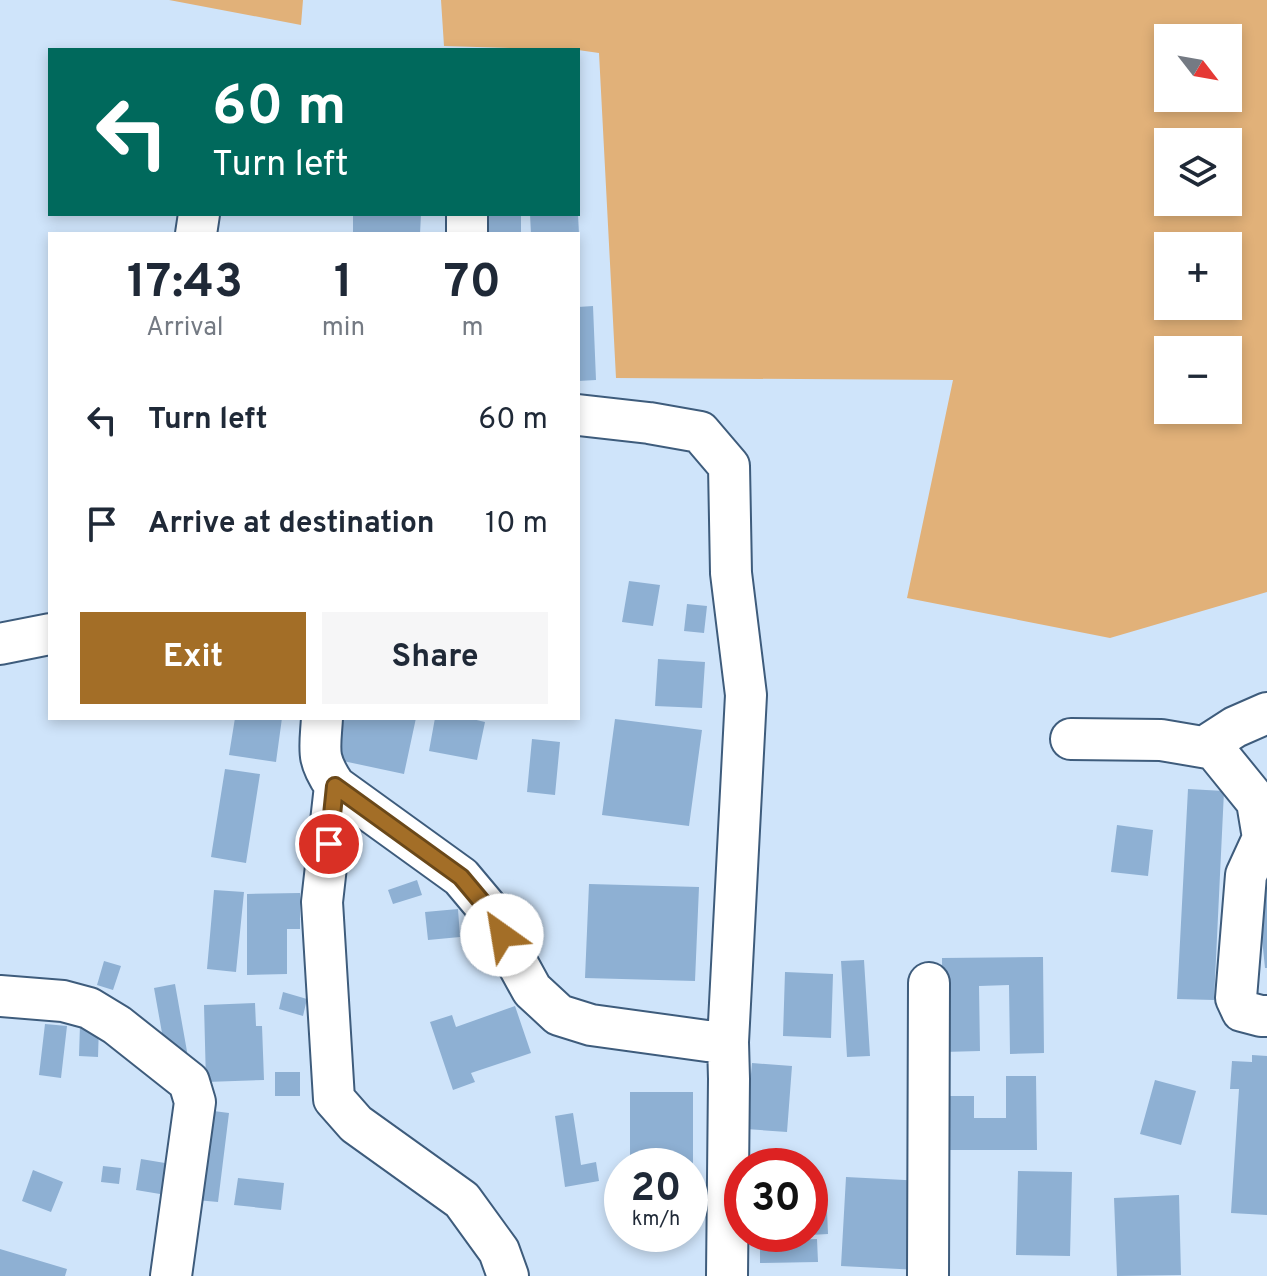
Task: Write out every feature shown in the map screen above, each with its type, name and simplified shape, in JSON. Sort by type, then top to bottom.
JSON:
[{"type":"street","points":[[580,415],[700,432],[729,466],[731,573],[746,695],[728,1042],[727,1276]]},
{"type":"street","points":[[0,644],[48,634]]},
{"type":"street","points":[[1204,747],[1235,727],[1267,713]]},
{"type":"street","points":[[322,720],[322,768],[335,786],[461,877],[487,908],[532,990],[559,1015],[591,1025],[728,1042]]},
{"type":"street","points":[[1071,739],[1161,740],[1214,749],[1257,802],[1263,838],[1246,875],[1236,998],[1242,1011],[1267,1016]]},
{"type":"street","points":[[335,786],[322,902],[334,1099],[356,1124],[462,1200],[499,1251],[508,1276]]},
{"type":"street","points":[[928,1276],[929,983]]},
{"type":"street","points":[[0,996],[63,1001],[89,1008],[117,1025],[189,1082],[195,1102],[171,1276]]},
{"type":"shaded area","points":[[169,0],[303,0],[301,25]]},
{"type":"shaded area","points":[[441,0],[1267,0],[1267,592],[1110,638],[907,598],[953,380],[616,378],[599,53],[580,48],[444,46]]},
{"type":"building","points":[[353,216],[421,216],[420,232],[353,232]]},
{"type":"building","points":[[475,216],[521,216],[521,232],[476,232]]},
{"type":"building","points":[[530,216],[578,216],[579,232],[531,232]]},
{"type":"building","points":[[593,306],[596,380],[580,381],[580,307]]},
{"type":"building","points":[[629,581],[660,585],[653,626],[622,622]]},
{"type":"building","points":[[687,604],[707,606],[704,633],[684,631]]},
{"type":"building","points":[[658,659],[705,662],[702,708],[655,706]]},
{"type":"building","points":[[615,719],[702,730],[689,826],[602,815]]},
{"type":"building","points":[[235,720],[282,720],[276,762],[229,755]]},
{"type":"building","points":[[337,720],[416,720],[404,774],[329,758]]},
{"type":"building","points":[[435,720],[485,722],[477,760],[429,751]]},
{"type":"building","points":[[532,739],[560,742],[555,795],[527,792]]},
{"type":"building","points":[[225,769],[260,774],[246,863],[211,857]]},
{"type":"building","points":[[1188,789],[1224,791],[1214,1000],[1177,999]]},
{"type":"building","points":[[1117,825],[1153,830],[1148,876],[1111,872]]},
{"type":"building","points":[[417,880],[422,895],[393,904],[388,890]]},
{"type":"building","points":[[589,884],[699,887],[695,981],[585,978]]},
{"type":"building","points":[[1267,888],[1267,968],[1265,968],[1257,889]]},
{"type":"building","points":[[214,890],[244,892],[236,972],[207,969]]},
{"type":"building","points":[[300,893],[300,929],[287,929],[287,974],[247,975],[247,894]]},
{"type":"building","points":[[458,909],[460,937],[428,940],[425,912]]},
{"type":"building","points":[[1043,957],[1044,1053],[1010,1054],[1009,985],[979,986],[980,1051],[943,1052],[942,958]]},
{"type":"building","points":[[864,960],[870,1056],[847,1057],[841,961]]},
{"type":"building","points":[[104,961],[121,966],[113,990],[97,985]]},
{"type":"building","points":[[785,972],[833,974],[831,1038],[783,1036]]},
{"type":"building","points":[[175,984],[188,1057],[167,1061],[154,988]]},
{"type":"building","points":[[283,992],[307,999],[303,1016],[279,1009]]},
{"type":"building","points":[[255,1003],[256,1026],[262,1026],[264,1080],[206,1082],[204,1005]]},
{"type":"building","points":[[515,1006],[531,1053],[471,1073],[475,1082],[453,1090],[430,1022],[452,1015],[456,1027]]},
{"type":"building","points":[[45,1024],[67,1026],[61,1078],[39,1075]]},
{"type":"building","points":[[80,1025],[99,1025],[98,1057],[79,1056]]},
{"type":"building","points":[[1252,1055],[1267,1056],[1267,1215],[1231,1213],[1239,1089],[1230,1089],[1232,1061],[1252,1062]]},
{"type":"building","points":[[752,1063],[792,1066],[787,1132],[746,1129]]},
{"type":"building","points":[[275,1072],[300,1072],[300,1096],[275,1096]]},
{"type":"building","points":[[1006,1076],[1036,1076],[1037,1150],[948,1150],[948,1096],[974,1096],[974,1118],[1006,1118]]},
{"type":"building","points":[[1155,1080],[1196,1091],[1181,1145],[1140,1134]]},
{"type":"building","points":[[630,1092],[693,1092],[693,1148],[630,1148]]},
{"type":"building","points":[[198,1109],[229,1113],[218,1202],[186,1199]]},
{"type":"building","points":[[573,1113],[581,1165],[596,1162],[599,1181],[565,1187],[555,1116]]},
{"type":"building","points":[[141,1159],[171,1164],[166,1195],[136,1190]]},
{"type":"building","points":[[103,1166],[121,1168],[119,1184],[101,1182]]},
{"type":"building","points":[[33,1170],[63,1182],[51,1212],[22,1201]]},
{"type":"building","points":[[1018,1171],[1072,1172],[1070,1256],[1016,1255]]},
{"type":"building","points":[[846,1177],[924,1181],[919,1270],[841,1266]]},
{"type":"building","points":[[238,1178],[284,1183],[281,1210],[234,1205]]},
{"type":"building","points":[[1179,1195],[1181,1275],[1117,1276],[1114,1198]]},
{"type":"building","points":[[0,1249],[67,1269],[65,1276],[0,1276]]},
{"type":"building","points":[[760,1252],[818,1252],[818,1262],[760,1263]]},
{"type":"route","points":[[329,844],[335,786],[461,877],[487,908],[502,935]]}]
